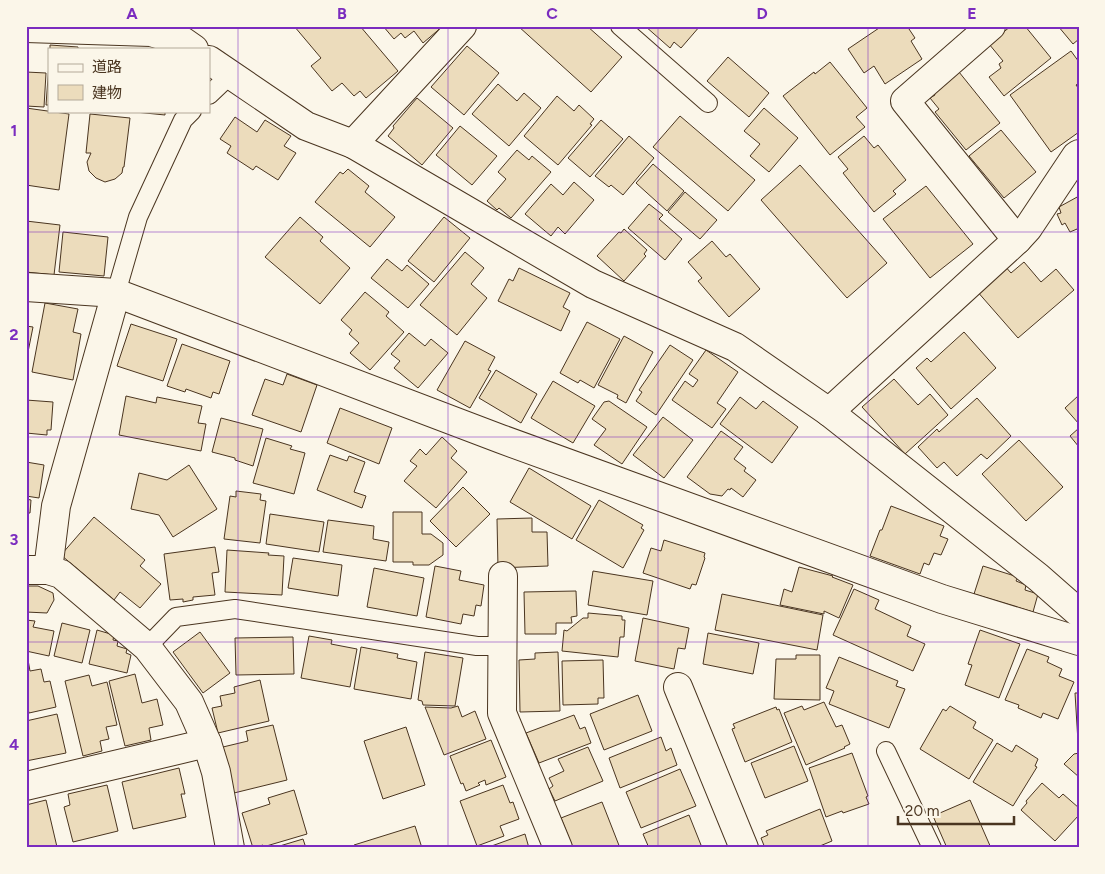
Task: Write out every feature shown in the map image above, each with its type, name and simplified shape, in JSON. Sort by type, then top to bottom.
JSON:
[{"type":"street","points":[[353,144],[462,26]]},
{"type":"street","points":[[991,26],[905,101],[1017,240]]},
{"type":"street","points":[[26,28],[151,32],[184,42],[193,48]]},
{"type":"street","points":[[219,67],[306,126],[353,144],[593,284],[735,347],[830,412],[1038,577],[1079,613]]},
{"type":"street","points":[[830,412],[1017,240],[1028,228],[1079,154]]},
{"type":"street","points":[[26,287],[116,294],[501,439],[942,599],[1079,641]]},
{"type":"street","points":[[116,294],[37,570],[61,574],[147,647],[189,702],[208,743],[216,772],[230,848]]},
{"type":"street","points":[[503,576],[502,713],[558,848]]},
{"type":"street","points":[[678,687],[744,848]]},
{"type":"street","points":[[26,786],[208,743]]},
{"type":"lane","points":[[620,26],[708,103]]},
{"type":"lane","points":[[210,92],[219,67]]},
{"type":"lane","points":[[116,294],[138,217],[182,120],[191,112]]},
{"type":"lane","points":[[147,647],[176,617],[235,609],[477,646],[503,646]]},
{"type":"lane","points":[[886,751],[932,848]]},
{"type":"building","points":[[294,26],[360,26],[398,71],[366,98],[360,91],[354,96],[342,83],[332,91],[311,66],[321,58]]},
{"type":"building","points":[[383,26],[443,26],[423,43],[414,31],[405,38],[401,33],[394,39]]},
{"type":"building","points":[[518,26],[587,26],[622,57],[591,92]]},
{"type":"building","points":[[645,26],[700,26],[681,48],[674,42],[670,48]]},
{"type":"building","points":[[882,26],[907,26],[915,38],[911,41],[922,59],[885,84],[874,66],[864,73],[848,49]]},
{"type":"building","points":[[1011,26],[1025,26],[1051,58],[1004,96],[989,77],[1001,68],[999,64],[1003,61],[989,44]]},
{"type":"building","points":[[1058,26],[1079,26],[1079,39],[1073,44]]},
{"type":"building","points":[[50,45],[78,47],[78,48],[50,48]]},
{"type":"building","points":[[467,46],[499,73],[464,115],[431,87]]},
{"type":"building","points":[[1071,51],[1079,62],[1079,83],[1076,85],[1079,89],[1079,132],[1051,152],[1010,95]]},
{"type":"building","points":[[728,57],[769,93],[749,117],[707,81]]},
{"type":"building","points":[[830,62],[867,108],[856,117],[865,127],[830,155],[783,96]]},
{"type":"building","points":[[26,72],[46,73],[44,107],[26,106]]},
{"type":"building","points":[[959,72],[1000,123],[966,150],[935,112],[939,109],[930,98]]},
{"type":"building","points":[[48,78],[48,105],[46,105]]},
{"type":"building","points":[[498,84],[517,101],[524,93],[541,108],[509,146],[472,114]]},
{"type":"building","points":[[557,96],[574,111],[579,105],[594,119],[590,124],[592,125],[558,165],[524,136]]},
{"type":"building","points":[[417,98],[453,128],[422,165],[388,136],[394,128],[393,126]]},
{"type":"building","points":[[26,108],[69,114],[59,190],[26,185]]},
{"type":"building","points":[[764,108],[798,138],[769,172],[750,156],[760,144],[744,131]]},
{"type":"building","points":[[135,112],[165,112],[165,115]]},
{"type":"building","points":[[90,114],[130,118],[124,167],[122,173],[115,179],[105,182],[96,178],[89,171],[87,162],[91,153],[86,153]]},
{"type":"building","points":[[680,116],[755,180],[728,211],[653,147]]},
{"type":"building","points":[[235,117],[257,132],[265,120],[291,136],[284,146],[296,153],[278,180],[256,166],[253,170],[227,153],[231,146],[220,139]]},
{"type":"building","points":[[601,120],[623,139],[590,177],[568,158]]},
{"type":"building","points":[[460,126],[497,156],[472,185],[436,155]]},
{"type":"building","points":[[1001,130],[1036,172],[1004,198],[969,156]]},
{"type":"building","points":[[629,136],[654,158],[623,195],[611,185],[609,187],[595,176]]},
{"type":"building","points":[[864,136],[874,148],[878,145],[906,180],[893,191],[896,194],[874,212],[843,173],[848,169],[838,157]]},
{"type":"building","points":[[517,150],[529,160],[532,156],[551,172],[511,218],[499,208],[497,210],[487,201],[506,179],[498,172]]},
{"type":"building","points":[[653,164],[684,191],[667,211],[636,183]]},
{"type":"building","points":[[800,165],[887,263],[847,298],[761,200]]},
{"type":"building","points":[[348,169],[369,186],[365,192],[395,217],[370,247],[315,202],[340,172],[343,174]]},
{"type":"building","points":[[574,182],[594,200],[565,234],[558,227],[551,236],[525,214],[551,184],[563,195]]},
{"type":"building","points":[[926,186],[973,244],[930,278],[883,219]]},
{"type":"building","points":[[685,192],[717,220],[700,239],[668,212]]},
{"type":"building","points":[[1079,196],[1079,233],[1077,229],[1070,232],[1065,223],[1062,225],[1057,214],[1061,213],[1059,207]]},
{"type":"building","points":[[649,204],[663,215],[659,219],[682,239],[665,260],[628,228]]},
{"type":"building","points":[[300,217],[323,237],[320,241],[350,268],[320,304],[265,257]]},
{"type":"building","points":[[444,217],[470,238],[434,282],[408,261]]},
{"type":"building","points":[[26,221],[60,225],[54,275],[26,272]]},
{"type":"building","points":[[624,229],[647,250],[644,254],[646,256],[624,281],[597,256]]},
{"type":"building","points":[[63,232],[108,237],[104,276],[59,272]]},
{"type":"building","points":[[712,241],[726,257],[730,254],[760,289],[729,317],[698,281],[702,278],[688,262]]},
{"type":"building","points":[[465,252],[484,268],[471,284],[487,298],[457,335],[420,305]]},
{"type":"building","points":[[387,259],[402,271],[407,265],[429,284],[408,308],[371,278]]},
{"type":"building","points":[[1024,262],[1041,282],[1056,269],[1074,290],[1018,338],[976,290],[1004,265],[1011,273]]},
{"type":"building","points":[[519,268],[570,293],[563,307],[570,311],[561,331],[498,301],[509,279],[513,281]]},
{"type":"building","points":[[365,292],[389,312],[386,316],[404,332],[370,370],[350,353],[359,343],[349,334],[352,330],[341,320]]},
{"type":"building","points":[[45,303],[78,309],[73,332],[81,334],[73,380],[32,372]]},
{"type":"building","points":[[587,322],[620,339],[594,388],[580,380],[578,383],[560,373]]},
{"type":"building","points":[[131,324],[177,339],[163,381],[117,366]]},
{"type":"building","points":[[26,326],[33,327],[26,362]]},
{"type":"building","points":[[964,332],[996,368],[951,409],[916,368],[927,358],[931,362]]},
{"type":"building","points":[[409,333],[425,346],[431,339],[448,353],[418,388],[394,368],[400,361],[391,354]]},
{"type":"building","points":[[624,336],[653,352],[626,403],[617,398],[618,395],[598,385]]},
{"type":"building","points":[[465,341],[495,357],[488,370],[491,371],[470,408],[437,390]]},
{"type":"building","points":[[182,344],[230,361],[219,394],[213,392],[211,398],[186,389],[185,392],[167,386]]},
{"type":"building","points":[[670,345],[693,360],[656,415],[636,401],[642,392],[639,390]]},
{"type":"building","points":[[706,350],[738,372],[717,403],[726,409],[712,428],[672,400],[685,381],[693,387],[698,380],[689,374]]},
{"type":"building","points":[[496,370],[537,394],[521,423],[479,398]]},
{"type":"building","points":[[287,374],[317,385],[301,432],[252,415],[265,379],[283,385]]},
{"type":"building","points":[[894,379],[918,405],[930,394],[948,415],[905,454],[862,407]]},
{"type":"building","points":[[553,381],[595,406],[573,443],[531,418]]},
{"type":"building","points":[[1079,395],[1079,424],[1065,408]]},
{"type":"building","points":[[126,396],[156,403],[157,397],[202,406],[198,423],[206,424],[201,451],[119,435]]},
{"type":"building","points":[[740,397],[756,409],[763,401],[798,427],[772,463],[720,424]]},
{"type":"building","points":[[977,398],[1011,436],[987,459],[981,454],[957,476],[944,462],[937,468],[918,447],[937,429],[939,432]]},
{"type":"building","points":[[26,400],[53,402],[51,430],[47,430],[47,435],[26,433]]},
{"type":"building","points":[[609,401],[647,427],[622,464],[594,445],[606,429],[592,419],[604,402]]},
{"type":"building","points":[[340,408],[392,428],[379,464],[327,443]]},
{"type":"building","points":[[663,417],[693,440],[664,478],[633,455]]},
{"type":"building","points":[[221,418],[263,429],[253,466],[235,460],[235,458],[212,452]]},
{"type":"building","points":[[1079,428],[1079,447],[1070,436]]},
{"type":"building","points":[[721,431],[743,447],[734,459],[746,468],[744,471],[756,480],[743,497],[731,488],[722,496],[710,494],[687,477]]},
{"type":"building","points":[[442,437],[457,451],[451,458],[467,472],[436,508],[404,481],[417,466],[410,461],[420,449],[426,455]]},
{"type":"building","points":[[266,438],[292,446],[290,449],[305,453],[294,494],[253,483]]},
{"type":"building","points":[[1019,440],[1063,487],[1026,521],[982,474]]},
{"type":"building","points":[[330,455],[347,461],[349,456],[365,462],[354,492],[366,496],[362,508],[317,490]]},
{"type":"building","points":[[26,462],[44,465],[39,498],[26,496]]},
{"type":"building","points":[[189,465],[217,509],[173,537],[159,515],[131,509],[139,473],[167,480]]},
{"type":"building","points":[[529,468],[591,506],[572,539],[510,502]]},
{"type":"building","points":[[463,487],[490,514],[456,547],[430,521]]},
{"type":"building","points":[[236,491],[261,494],[260,500],[266,501],[260,543],[224,539],[230,496],[236,497]]},
{"type":"building","points":[[26,499],[31,500],[30,513],[26,513]]},
{"type":"building","points":[[599,500],[643,525],[641,528],[644,530],[623,568],[576,540]]},
{"type":"building","points":[[891,506],[944,526],[940,536],[948,539],[941,555],[934,553],[929,565],[924,563],[920,574],[870,556]]},
{"type":"building","points":[[393,512],[422,512],[422,534],[431,534],[443,543],[443,555],[429,565],[413,565],[413,562],[393,562]]},
{"type":"building","points":[[270,514],[324,522],[319,552],[266,544]]},
{"type":"building","points":[[94,517],[145,560],[140,566],[161,584],[140,608],[120,592],[114,600],[61,555]]},
{"type":"building","points":[[532,518],[532,532],[547,532],[548,566],[498,568],[497,519]]},
{"type":"building","points":[[328,520],[374,526],[373,539],[389,542],[386,561],[323,552]]},
{"type":"building","points":[[664,540],[705,553],[696,585],[692,584],[690,589],[643,573],[651,548],[661,551]]},
{"type":"building","points":[[215,547],[219,572],[212,573],[215,595],[193,597],[193,600],[183,602],[183,599],[170,600],[164,554]]},
{"type":"building","points":[[227,550],[284,556],[282,595],[225,592]]},
{"type":"building","points":[[293,558],[342,565],[338,596],[288,588]]},
{"type":"building","points":[[435,566],[461,571],[459,580],[484,585],[481,606],[476,605],[474,616],[463,614],[461,624],[426,617]]},
{"type":"building","points":[[983,566],[1018,577],[1016,581],[1026,585],[1025,590],[1038,594],[1033,612],[974,594]]},
{"type":"building","points":[[799,567],[833,576],[853,585],[839,618],[824,611],[824,614],[780,605],[784,589],[792,592]]},
{"type":"building","points":[[374,568],[424,578],[417,616],[367,607]]},
{"type":"building","points":[[593,571],[653,581],[647,615],[588,605]]},
{"type":"building","points":[[26,586],[38,586],[53,593],[54,600],[47,613],[26,612]]},
{"type":"building","points":[[854,589],[879,600],[875,609],[911,626],[907,636],[925,644],[913,671],[833,635]]},
{"type":"building","points":[[576,591],[577,616],[571,617],[572,623],[556,623],[556,634],[525,634],[524,592]]},
{"type":"building","points":[[722,594],[823,615],[817,650],[715,630]]},
{"type":"building","points":[[588,613],[622,616],[622,620],[625,620],[624,637],[620,637],[618,657],[562,651],[564,630],[567,631],[583,618],[588,618]]},
{"type":"building","points":[[643,618],[689,628],[685,649],[678,648],[674,669],[635,661]]},
{"type":"building","points":[[26,620],[35,621],[33,627],[54,631],[49,656],[26,651]]},
{"type":"building","points":[[62,623],[90,630],[82,663],[54,656]]},
{"type":"building","points":[[97,630],[114,635],[113,640],[118,641],[117,646],[127,649],[126,653],[131,655],[127,673],[89,664]]},
{"type":"building","points":[[980,630],[1020,644],[999,698],[965,685],[972,665],[968,664]]},
{"type":"building","points":[[200,632],[230,673],[203,693],[173,652]]},
{"type":"building","points":[[708,633],[759,643],[753,674],[703,664]]},
{"type":"building","points":[[309,636],[332,640],[331,644],[357,649],[350,687],[301,678]]},
{"type":"building","points":[[293,637],[294,674],[236,675],[235,638]]},
{"type":"building","points":[[361,647],[398,654],[397,658],[417,662],[411,699],[354,689]]},
{"type":"building","points":[[1027,649],[1049,657],[1047,662],[1062,669],[1059,676],[1074,682],[1058,719],[1043,713],[1041,718],[1018,708],[1019,705],[1005,700]]},
{"type":"building","points":[[425,652],[463,658],[455,706],[423,705],[422,701],[418,700]]},
{"type":"building","points":[[558,652],[560,711],[520,712],[519,660],[535,659],[535,653]]},
{"type":"building","points":[[27,654],[30,671],[41,669],[44,682],[50,681],[56,707],[29,713],[26,701]]},
{"type":"building","points":[[796,655],[820,655],[820,700],[774,699],[776,659],[796,659]]},
{"type":"building","points":[[839,657],[898,681],[896,686],[905,689],[889,728],[829,704],[834,691],[826,688]]},
{"type":"building","points":[[603,660],[604,698],[598,698],[598,704],[563,705],[562,661]]},
{"type":"building","points":[[135,674],[142,703],[157,699],[163,725],[149,728],[151,740],[125,746],[109,681]]},
{"type":"building","points":[[89,675],[92,686],[107,682],[117,725],[106,727],[109,739],[100,741],[102,751],[83,756],[65,681]]},
{"type":"building","points":[[260,680],[269,721],[218,733],[212,708],[222,706],[220,696],[235,693],[234,687]]},
{"type":"building","points":[[1075,693],[1079,693],[1079,742],[1078,742]]},
{"type":"building","points":[[638,695],[652,731],[604,750],[590,714]]},
{"type":"building","points":[[824,702],[836,727],[842,725],[850,744],[806,765],[784,713],[802,706],[804,710]]},
{"type":"building","points":[[458,706],[462,717],[475,711],[486,739],[444,755],[425,707],[451,708]]},
{"type":"building","points":[[950,706],[976,722],[973,728],[993,740],[969,779],[920,749],[943,709],[946,711]]},
{"type":"building","points":[[776,707],[777,710],[779,709],[792,742],[745,762],[732,729],[735,728],[733,724]]},
{"type":"building","points":[[57,714],[66,753],[26,761],[26,721]]},
{"type":"building","points":[[574,715],[580,729],[585,727],[591,743],[539,763],[526,733]]},
{"type":"building","points":[[273,725],[287,780],[234,793],[223,747],[248,741],[246,731]]},
{"type":"building","points":[[406,727],[425,785],[383,799],[364,741]]},
{"type":"building","points":[[661,737],[666,751],[671,748],[677,765],[620,788],[609,758]]},
{"type":"building","points":[[491,740],[506,777],[486,785],[485,780],[478,783],[480,785],[466,791],[463,783],[461,784],[450,756]]},
{"type":"building","points":[[997,743],[1012,752],[1016,745],[1038,759],[1035,766],[1037,767],[1013,806],[973,782]]},
{"type":"building","points":[[794,746],[808,781],[765,798],[751,763]]},
{"type":"building","points":[[588,747],[603,781],[555,801],[549,789],[553,786],[549,778],[564,771],[558,759]]},
{"type":"building","points":[[852,753],[868,796],[866,797],[869,804],[826,817],[809,768]]},
{"type":"building","points":[[1079,753],[1079,777],[1064,764],[1074,754]]},
{"type":"building","points":[[179,768],[185,794],[181,794],[186,817],[133,829],[122,782]]},
{"type":"building","points":[[680,769],[696,806],[641,828],[626,792]]},
{"type":"building","points":[[1042,783],[1059,798],[1063,794],[1079,808],[1079,815],[1055,841],[1021,810],[1027,803],[1026,801]]},
{"type":"building","points":[[107,785],[118,831],[73,842],[64,807],[70,805],[68,794]]},
{"type":"building","points":[[503,785],[510,803],[513,802],[519,819],[500,826],[504,836],[477,846],[460,801]]},
{"type":"building","points":[[294,790],[307,834],[263,847],[263,845],[253,848],[242,813],[270,804],[268,798]]},
{"type":"building","points":[[46,800],[57,847],[26,848],[26,805]]},
{"type":"building","points":[[970,800],[991,848],[947,848],[933,816]]},
{"type":"building","points":[[602,802],[620,848],[573,848],[561,818]]},
{"type":"building","points":[[820,809],[832,841],[815,848],[765,848],[761,838],[768,835],[766,831]]},
{"type":"building","points":[[689,815],[701,845],[694,848],[649,848],[643,834]]},
{"type":"building","points":[[415,826],[422,848],[355,848],[354,845]]},
{"type":"building","points":[[525,834],[529,848],[486,848]]},
{"type":"building","points":[[303,839],[306,848],[273,848]]}]
